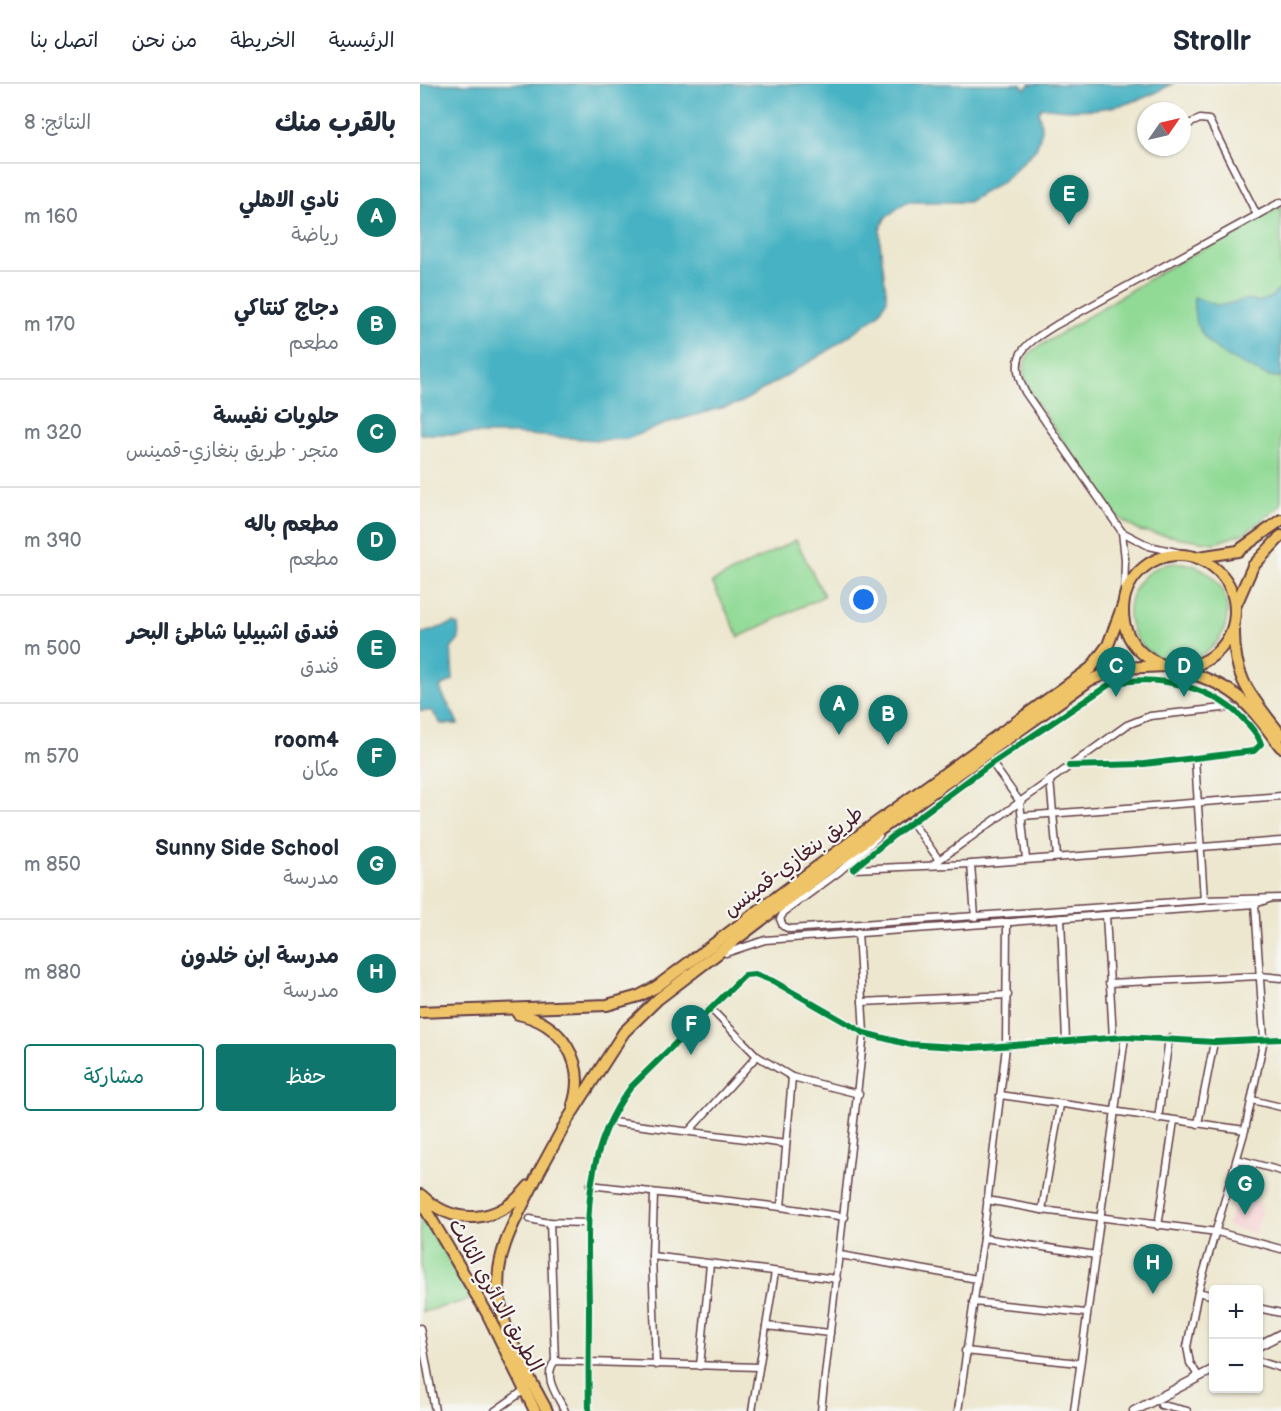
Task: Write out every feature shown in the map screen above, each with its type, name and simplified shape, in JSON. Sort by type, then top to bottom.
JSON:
[{"type":"main road","points":[[1198,557],[1238,551],[1281,520]]},
{"type":"main road","points":[[1235,607],[1253,566],[1281,536]]},
{"type":"main road","points":[[1281,735],[1253,698],[1239,674],[1234,656],[1233,594],[1220,572],[1198,557],[1185,554],[1173,554],[1151,561],[1133,577],[1123,602],[1127,632],[1133,644],[1154,661],[1230,688],[1248,704],[1281,747]]},
{"type":"main road","name":"طريق بنغازي-قمينس","points":[[422,1013],[607,1005],[639,996],[656,987],[873,825],[1091,668],[1108,645],[1123,602]]},
{"type":"main road","points":[[420,1194],[446,1212],[465,1218],[482,1218],[508,1206],[538,1174],[568,1119],[624,1032],[658,999],[706,960],[890,823],[1100,675],[1122,668],[1184,667],[1208,660],[1225,643],[1235,620]]},
{"type":"main road","points":[[502,1011],[533,1017],[550,1026],[564,1040],[574,1058],[578,1079],[568,1119]]},
{"type":"main road","name":"الطريق الدائري الثالث","points":[[536,1411],[504,1323],[499,1302],[498,1278],[504,1248],[538,1174]]},
{"type":"main road","name":"الطريق الدائري الثالث","points":[[420,1200],[529,1387],[547,1411]]},
{"type":"street","points":[[1191,122],[1200,118],[1209,120],[1257,215]]},
{"type":"street","points":[[1185,554],[1149,546],[1122,532],[1024,392],[1018,376],[1018,357],[1031,341],[1056,325],[1281,202]]},
{"type":"street","points":[[1122,532],[1125,559],[1123,602]]},
{"type":"street","points":[[853,869],[992,763],[1110,684],[1141,681],[1194,688],[1210,693],[1232,706],[1260,739],[1260,748],[1254,751],[1144,764],[1068,766]]},
{"type":"street","points":[[931,866],[1118,730],[1138,720],[1232,706]]},
{"type":"street","points":[[1195,759],[1204,900]]},
{"type":"street","points":[[992,763],[1020,802],[1026,860]]},
{"type":"street","points":[[1050,780],[1057,857]]},
{"type":"street","points":[[1022,816],[1281,796]]},
{"type":"street","points":[[912,822],[939,860]]},
{"type":"street","points":[[890,823],[872,843],[840,871],[784,912],[780,921],[783,926],[790,929],[1140,904],[1281,898]]},
{"type":"street","points":[[840,871],[971,864],[1202,845],[1281,841]]},
{"type":"street","points":[[971,864],[975,917]]},
{"type":"street","points":[[706,960],[765,940],[1255,904],[1270,899]]},
{"type":"street","points":[[1140,904],[1140,913]]},
{"type":"street","points":[[1199,1377],[1190,1363],[1187,1347],[1198,1292],[1245,1130],[1264,1039],[1255,904]]},
{"type":"street","points":[[1124,906],[1124,914]]},
{"type":"street","points":[[1106,915],[1113,1038]]},
{"type":"street","points":[[1061,918],[1066,1041]]},
{"type":"street","points":[[958,1411],[983,1238],[1006,1047],[1007,922]]},
{"type":"street","points":[[821,1411],[859,1094],[864,1033],[857,925]]},
{"type":"street","points":[[589,1411],[588,1223],[593,1166],[618,1105],[631,1087],[745,975],[755,974],[782,986],[864,1033],[907,1044],[1006,1047],[1125,1037],[1214,1042],[1281,1039]]},
{"type":"street","points":[[1109,983],[1260,976],[1281,978]]},
{"type":"street","points":[[862,1002],[1008,995]]},
{"type":"street","points":[[710,1008],[757,1056],[792,1077],[859,1094]]},
{"type":"street","points":[[1074,1411],[1086,1313],[1117,1111],[1125,1037]]},
{"type":"street","points":[[1158,1119],[1169,1038]]},
{"type":"street","points":[[1198,1124],[1214,1042]]},
{"type":"street","points":[[689,1131],[757,1056]]},
{"type":"street","points":[[781,1207],[792,1077]]},
{"type":"street","points":[[1000,1095],[1245,1130]]},
{"type":"street","points":[[1252,1100],[1281,1107]]},
{"type":"street","points":[[1042,1210],[1060,1105]]},
{"type":"street","points":[[1158,1226],[1174,1121]]},
{"type":"street","points":[[612,1122],[786,1144]]},
{"type":"street","points":[[1237,1159],[1281,1171]]},
{"type":"street","points":[[590,1185],[781,1207],[845,1217]]},
{"type":"street","points":[[654,1194],[652,1257],[656,1365]]},
{"type":"street","points":[[987,1200],[1101,1219],[1217,1232],[1281,1249]]},
{"type":"street","points":[[530,1219],[588,1223]]},
{"type":"street","points":[[550,1222],[555,1361],[550,1367],[549,1377],[565,1411]]},
{"type":"street","points":[[983,1238],[1096,1255]]},
{"type":"street","points":[[840,1255],[977,1279]]},
{"type":"street","points":[[652,1257],[837,1280]]},
{"type":"street","points":[[700,1366],[710,1264]]},
{"type":"street","points":[[752,1411],[775,1272]]},
{"type":"street","points":[[1198,1292],[1209,1295]]},
{"type":"street","points":[[973,1302],[1086,1313]]},
{"type":"street","points":[[1263,1309],[1281,1313]]},
{"type":"street","points":[[766,1326],[830,1333]]},
{"type":"street","points":[[420,1328],[435,1410],[426,1411]]},
{"type":"street","points":[[1263,1343],[1281,1334]]},
{"type":"street","points":[[965,1351],[1079,1364]]},
{"type":"street","points":[[555,1361],[589,1360],[656,1365],[759,1367]]},
{"type":"street","points":[[1263,1363],[1281,1368]]},
{"type":"street","points":[[1134,1411],[1161,1405],[1209,1372]]},
{"type":"street","points":[[495,1411],[529,1387]]},
{"type":"street","points":[[1161,1405],[1187,1411]]},
{"type":"shaded area","points":[[1235,1197],[1263,1205],[1255,1234],[1227,1226]]},
{"type":"green space","points":[[1281,206],[1281,505],[1245,533],[1214,543],[1139,531],[1113,514],[1036,402],[1025,376],[1027,357],[1032,351],[1162,271]]},
{"type":"green space","points":[[796,540],[824,596],[739,637],[712,582]]},
{"type":"green space","points":[[1178,563],[1188,564],[1205,571],[1219,585],[1226,602],[1226,622],[1219,639],[1205,653],[1188,660],[1178,661],[1168,660],[1151,653],[1137,639],[1130,622],[1129,612],[1130,602],[1137,585],[1151,571],[1168,564]]},
{"type":"green space","points":[[420,1213],[473,1299],[422,1312]]},
{"type":"water","points":[[420,84],[1020,84],[1025,89],[1030,84],[1172,84],[1141,99],[1109,108],[1076,110],[1041,107],[1039,112],[1042,130],[1036,149],[1002,182],[968,202],[906,202],[885,218],[880,230],[880,242],[887,299],[878,315],[826,352],[740,403],[670,422],[627,439],[597,440],[514,434],[420,434]]},
{"type":"water","points":[[1281,288],[1281,377],[1270,377],[1217,349],[1206,339],[1194,314],[1194,297],[1219,306],[1248,299],[1258,302],[1271,297]]},
{"type":"water","points":[[454,623],[458,625],[459,639],[451,649],[453,680],[440,687],[458,724],[441,724],[432,711],[420,711],[420,634]]},
{"type":"cycle path","points":[[853,869],[893,836],[992,763],[1110,684],[1148,680],[1186,686],[1203,692],[1236,712],[1249,725],[1261,744],[1254,751],[1144,764],[1069,766]]},
{"type":"cycle path","points":[[589,1411],[588,1220],[590,1192],[603,1138],[615,1112],[631,1087],[745,975],[755,974],[773,981],[864,1033],[907,1044],[972,1048],[1125,1037],[1214,1042],[1281,1039]]},
{"type":"place","name":"فندق اشبيليا شاطئ البحر","points":[[1069,225]]},
{"type":"place","name":"حلويات نفيسة","points":[[1116,697]]},
{"type":"place","name":"مطعم باله","points":[[1184,697]]},
{"type":"place","name":"نادي الاهلي","points":[[839,735]]},
{"type":"place","name":"دجاج كنتاكي","points":[[888,745]]},
{"type":"place","name":"room4","points":[[691,1055]]},
{"type":"place","name":"Sunny Side School","points":[[1245,1215]]},
{"type":"place","name":"مدرسة ابن خلدون","points":[[1153,1294]]}]
